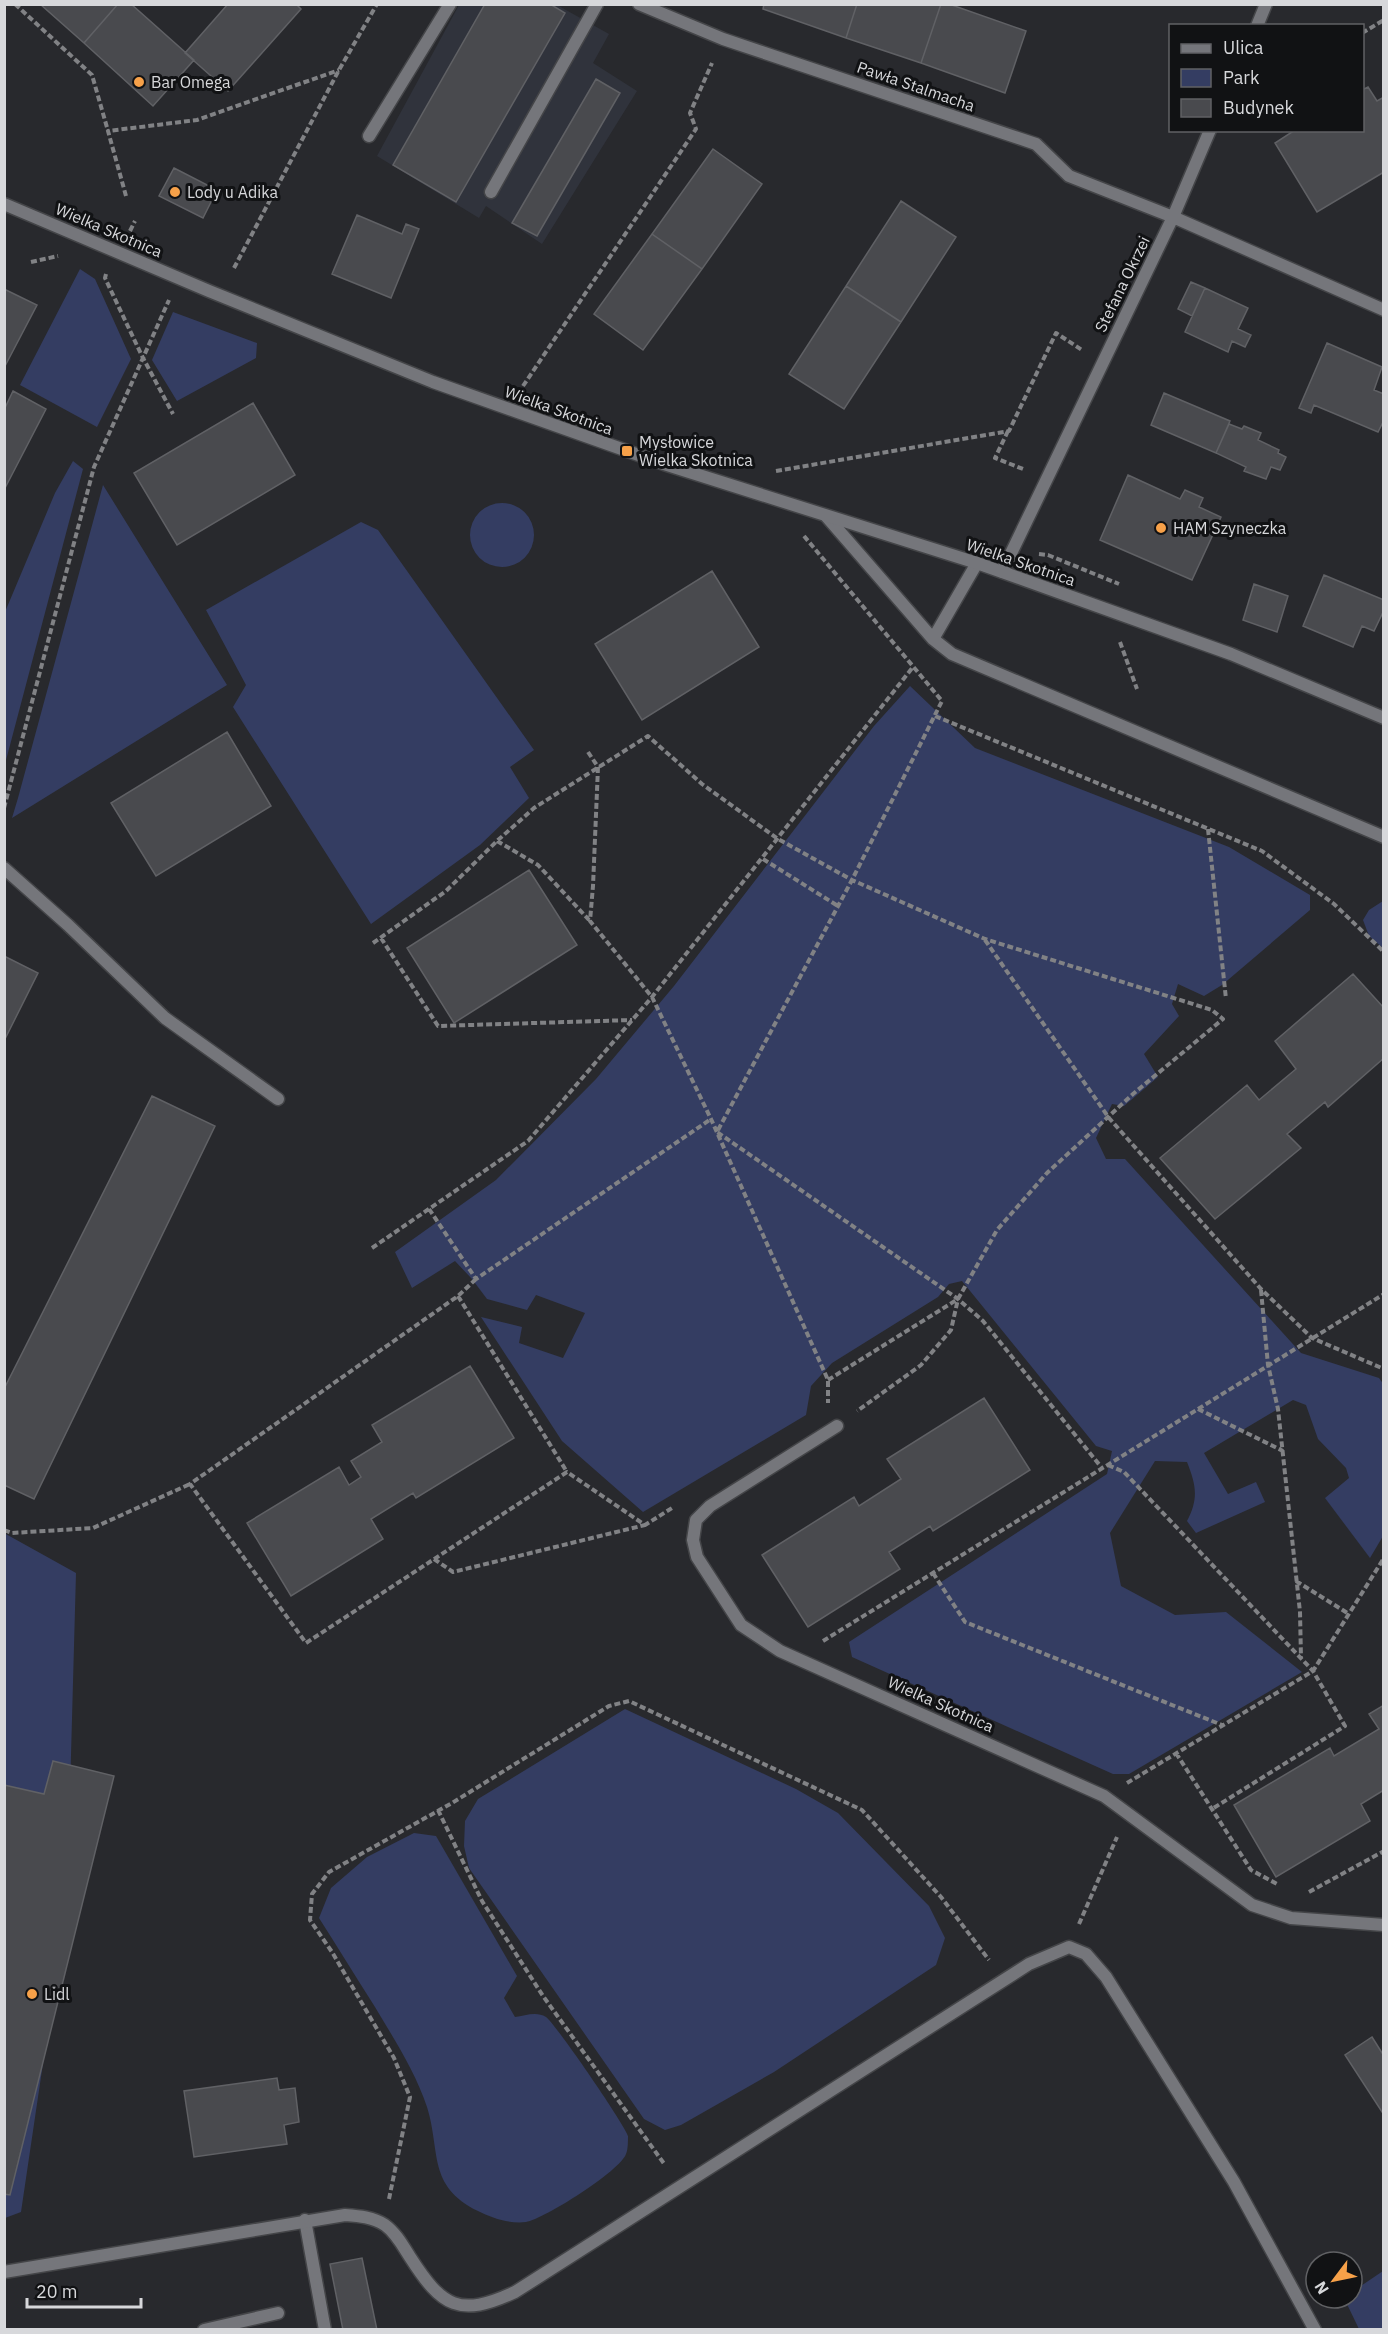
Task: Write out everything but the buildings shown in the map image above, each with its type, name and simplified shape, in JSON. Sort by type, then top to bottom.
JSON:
[{"type":"street","points":[[369,136],[450,4]]},
{"type":"street","points":[[491,192],[597,4]]},
{"type":"street","name":"Pawła Stalmacha","points":[[639,4],[723,39],[1036,144],[1069,176],[1173,217]]},
{"type":"street","points":[[1258,24],[1266,4]]},
{"type":"street","name":"Stefana Okrzei","points":[[1002,572],[1173,217],[1209,132]]},
{"type":"street","name":"Wielka Skotnica","points":[[4,204],[422,377],[513,412],[664,465],[977,563],[1231,654],[1383,718]]},
{"type":"street","points":[[1173,217],[1383,310]]},
{"type":"street","points":[[826,517],[933,639],[952,654],[1383,837]]},
{"type":"street","points":[[933,639],[977,563]]},
{"type":"street","points":[[4,868],[68,925],[165,1018],[278,1099]]},
{"type":"street","name":"Wielka Skotnica","points":[[837,1426],[711,1506],[696,1521],[693,1540],[697,1557],[741,1625],[780,1651],[1104,1796],[1252,1905],[1291,1917],[1383,1925]]},
{"type":"street","points":[[4,2272],[345,2215],[368,2217],[384,2225],[397,2237],[425,2280],[443,2299],[462,2306],[480,2306],[514,2292],[1029,1964],[1069,1947],[1086,1954],[1106,1977],[1234,2182],[1315,2330]]},
{"type":"street","points":[[305,2220],[325,2330]]},
{"type":"street","points":[[204,2330],[278,2313]]},
{"type":"path","points":[[15,4],[92,75],[126,196]]},
{"type":"path","points":[[234,268],[339,70],[377,4]]},
{"type":"path","points":[[1364,32],[1383,20]]},
{"type":"path","points":[[513,412],[522,387],[696,129],[690,113],[723,39]]},
{"type":"path","points":[[108,131],[197,120],[339,70]]},
{"type":"path","points":[[135,221],[105,278],[173,414]]},
{"type":"path","points":[[31,262],[65,255]]},
{"type":"path","points":[[159,294],[180,304]]},
{"type":"path","points":[[4,807],[94,467],[169,299]]},
{"type":"path","points":[[1019,478],[1023,468],[995,458],[1056,333],[1082,350],[1087,340]]},
{"type":"path","points":[[773,471],[1009,431]]},
{"type":"path","points":[[717,1132],[852,880],[942,701],[804,536],[793,532]]},
{"type":"path","points":[[1109,611],[1137,689]]},
{"type":"path","points":[[372,1248],[528,1141],[652,997],[913,667]]},
{"type":"path","points":[[935,716],[1262,851],[1334,904],[1383,952]]},
{"type":"path","points":[[373,943],[446,891],[497,841],[534,808],[648,736],[702,784],[778,839],[852,880],[985,939],[1212,1010],[1223,1019],[1133,1094],[1047,1173],[997,1230],[958,1299],[951,1330],[921,1365],[837,1426],[828,1405],[828,1380],[717,1132],[652,997],[590,921],[538,865],[497,841]]},
{"type":"path","points":[[588,752],[598,767],[590,921]]},
{"type":"path","points":[[1208,829],[1226,999]]},
{"type":"path","points":[[763,859],[838,906]]},
{"type":"path","points":[[381,938],[438,1026],[632,1020]]},
{"type":"path","points":[[985,939],[1109,1118],[1261,1289],[1312,1338],[1383,1369]]},
{"type":"path","points":[[4,1530],[12,1533],[93,1528],[190,1484],[458,1296],[476,1279],[711,1119]]},
{"type":"path","points":[[717,1132],[958,1299],[983,1321],[1102,1468]]},
{"type":"path","points":[[429,1209],[476,1279]]},
{"type":"path","points":[[1261,1289],[1268,1365],[1278,1409],[1283,1451],[1301,1658]]},
{"type":"path","points":[[797,1657],[1383,1294]]},
{"type":"path","points":[[458,1296],[567,1472],[645,1525]]},
{"type":"path","points":[[828,1380],[958,1299]]},
{"type":"path","points":[[1197,1409],[1283,1451]]},
{"type":"path","points":[[1107,1465],[1124,1472],[1301,1658],[1312,1671],[1345,1726],[1212,1809]]},
{"type":"path","points":[[190,1484],[306,1643],[567,1472]]},
{"type":"path","points":[[434,1559],[453,1572],[645,1525],[674,1506]]},
{"type":"path","points":[[1104,1796],[1312,1671],[1383,1558]]},
{"type":"path","points":[[933,1573],[965,1622],[1222,1725]]},
{"type":"path","points":[[1296,1581],[1349,1614]]},
{"type":"path","points":[[384,2225],[410,2097],[394,2058],[332,1952],[310,1920],[312,1894],[329,1872],[438,1810],[609,1706],[629,1701],[862,1810],[941,1897],[1004,1980]]},
{"type":"path","points":[[1176,1753],[1251,1870],[1281,1886]]},
{"type":"path","points":[[438,1810],[482,1901],[543,1996],[679,2186]]},
{"type":"path","points":[[1069,1947],[1128,1812]]},
{"type":"path","points":[[1301,1896],[1383,1851]]},
{"type":"shaded area","points":[[459,5],[557,5],[609,34],[593,63],[637,91],[542,244],[486,206],[479,218],[377,156]]},
{"type":"green space","points":[[80,269],[95,279],[131,359],[97,427],[20,385]]},
{"type":"green space","points":[[173,312],[257,343],[256,358],[177,401],[152,360]]},
{"type":"green space","points":[[73,461],[83,469],[5,764],[5,612],[55,493]]},
{"type":"green space","points":[[103,485],[227,685],[12,818],[18,798]]},
{"type":"green space","points":[[502,503],[520,509],[528,517],[534,535],[528,553],[520,561],[502,567],[484,561],[476,553],[470,535],[476,517],[484,509]]},
{"type":"green space","points":[[361,522],[378,530],[534,750],[510,767],[529,798],[480,845],[371,924],[233,707],[246,685],[206,610]]},
{"type":"green space","points":[[910,686],[975,748],[1229,847],[1310,895],[1310,910],[1222,985],[1204,996],[1178,984],[1172,1004],[1179,1016],[1144,1054],[1158,1077],[1124,1106],[1112,1104],[1096,1138],[1106,1159],[1125,1159],[1301,1353],[1379,1378],[1384,1385],[1383,1536],[1370,1558],[1325,1498],[1349,1478],[1346,1468],[1318,1439],[1306,1405],[1293,1400],[1204,1453],[1228,1494],[1256,1482],[1265,1502],[1196,1533],[1187,1521],[1195,1492],[1187,1462],[1155,1461],[1110,1533],[1121,1586],[1175,1615],[1226,1612],[1302,1672],[1129,1774],[1113,1774],[852,1657],[849,1642],[1107,1474],[1112,1451],[1096,1446],[962,1281],[949,1284],[938,1297],[832,1363],[811,1386],[806,1415],[643,1512],[562,1441],[481,1317],[522,1327],[519,1343],[563,1358],[585,1313],[536,1295],[527,1310],[487,1299],[455,1261],[412,1288],[395,1252],[496,1180],[596,1079],[674,986],[874,726]]},
{"type":"green space","points":[[1383,901],[1383,948],[1369,936],[1363,920],[1369,910]]},
{"type":"green space","points":[[4,1533],[76,1573],[67,1901],[21,2212],[5,2218]]},
{"type":"green space","points":[[625,1709],[796,1789],[838,1813],[929,1906],[945,1938],[936,1965],[774,2072],[681,2125],[665,2130],[644,2119],[469,1868],[464,1846],[465,1821],[478,1799]]},
{"type":"green space","points":[[414,1833],[436,1836],[517,1976],[504,1998],[515,2017],[534,2014],[546,2017],[590,2076],[628,2136],[628,2148],[621,2162],[564,2204],[526,2222],[507,2221],[489,2216],[462,2201],[450,2191],[443,2179],[427,2107],[416,2081],[375,2007],[319,1918],[331,1888],[367,1857]]},
{"type":"green space","points":[[1383,2271],[1383,2329],[1359,2329],[1350,2310],[1364,2310],[1364,2284]]},
{"type":"place","name":"Bar Omega","points":[[139,82]]},
{"type":"place","name":"Lody u Adika","points":[[175,192]]},
{"type":"place","name":"Mysłowice Wielka Skotnica","points":[[627,451]]},
{"type":"place","name":"HAM Szyneczka","points":[[1161,528]]},
{"type":"place","name":"Lidl","points":[[32,1994]]}]
